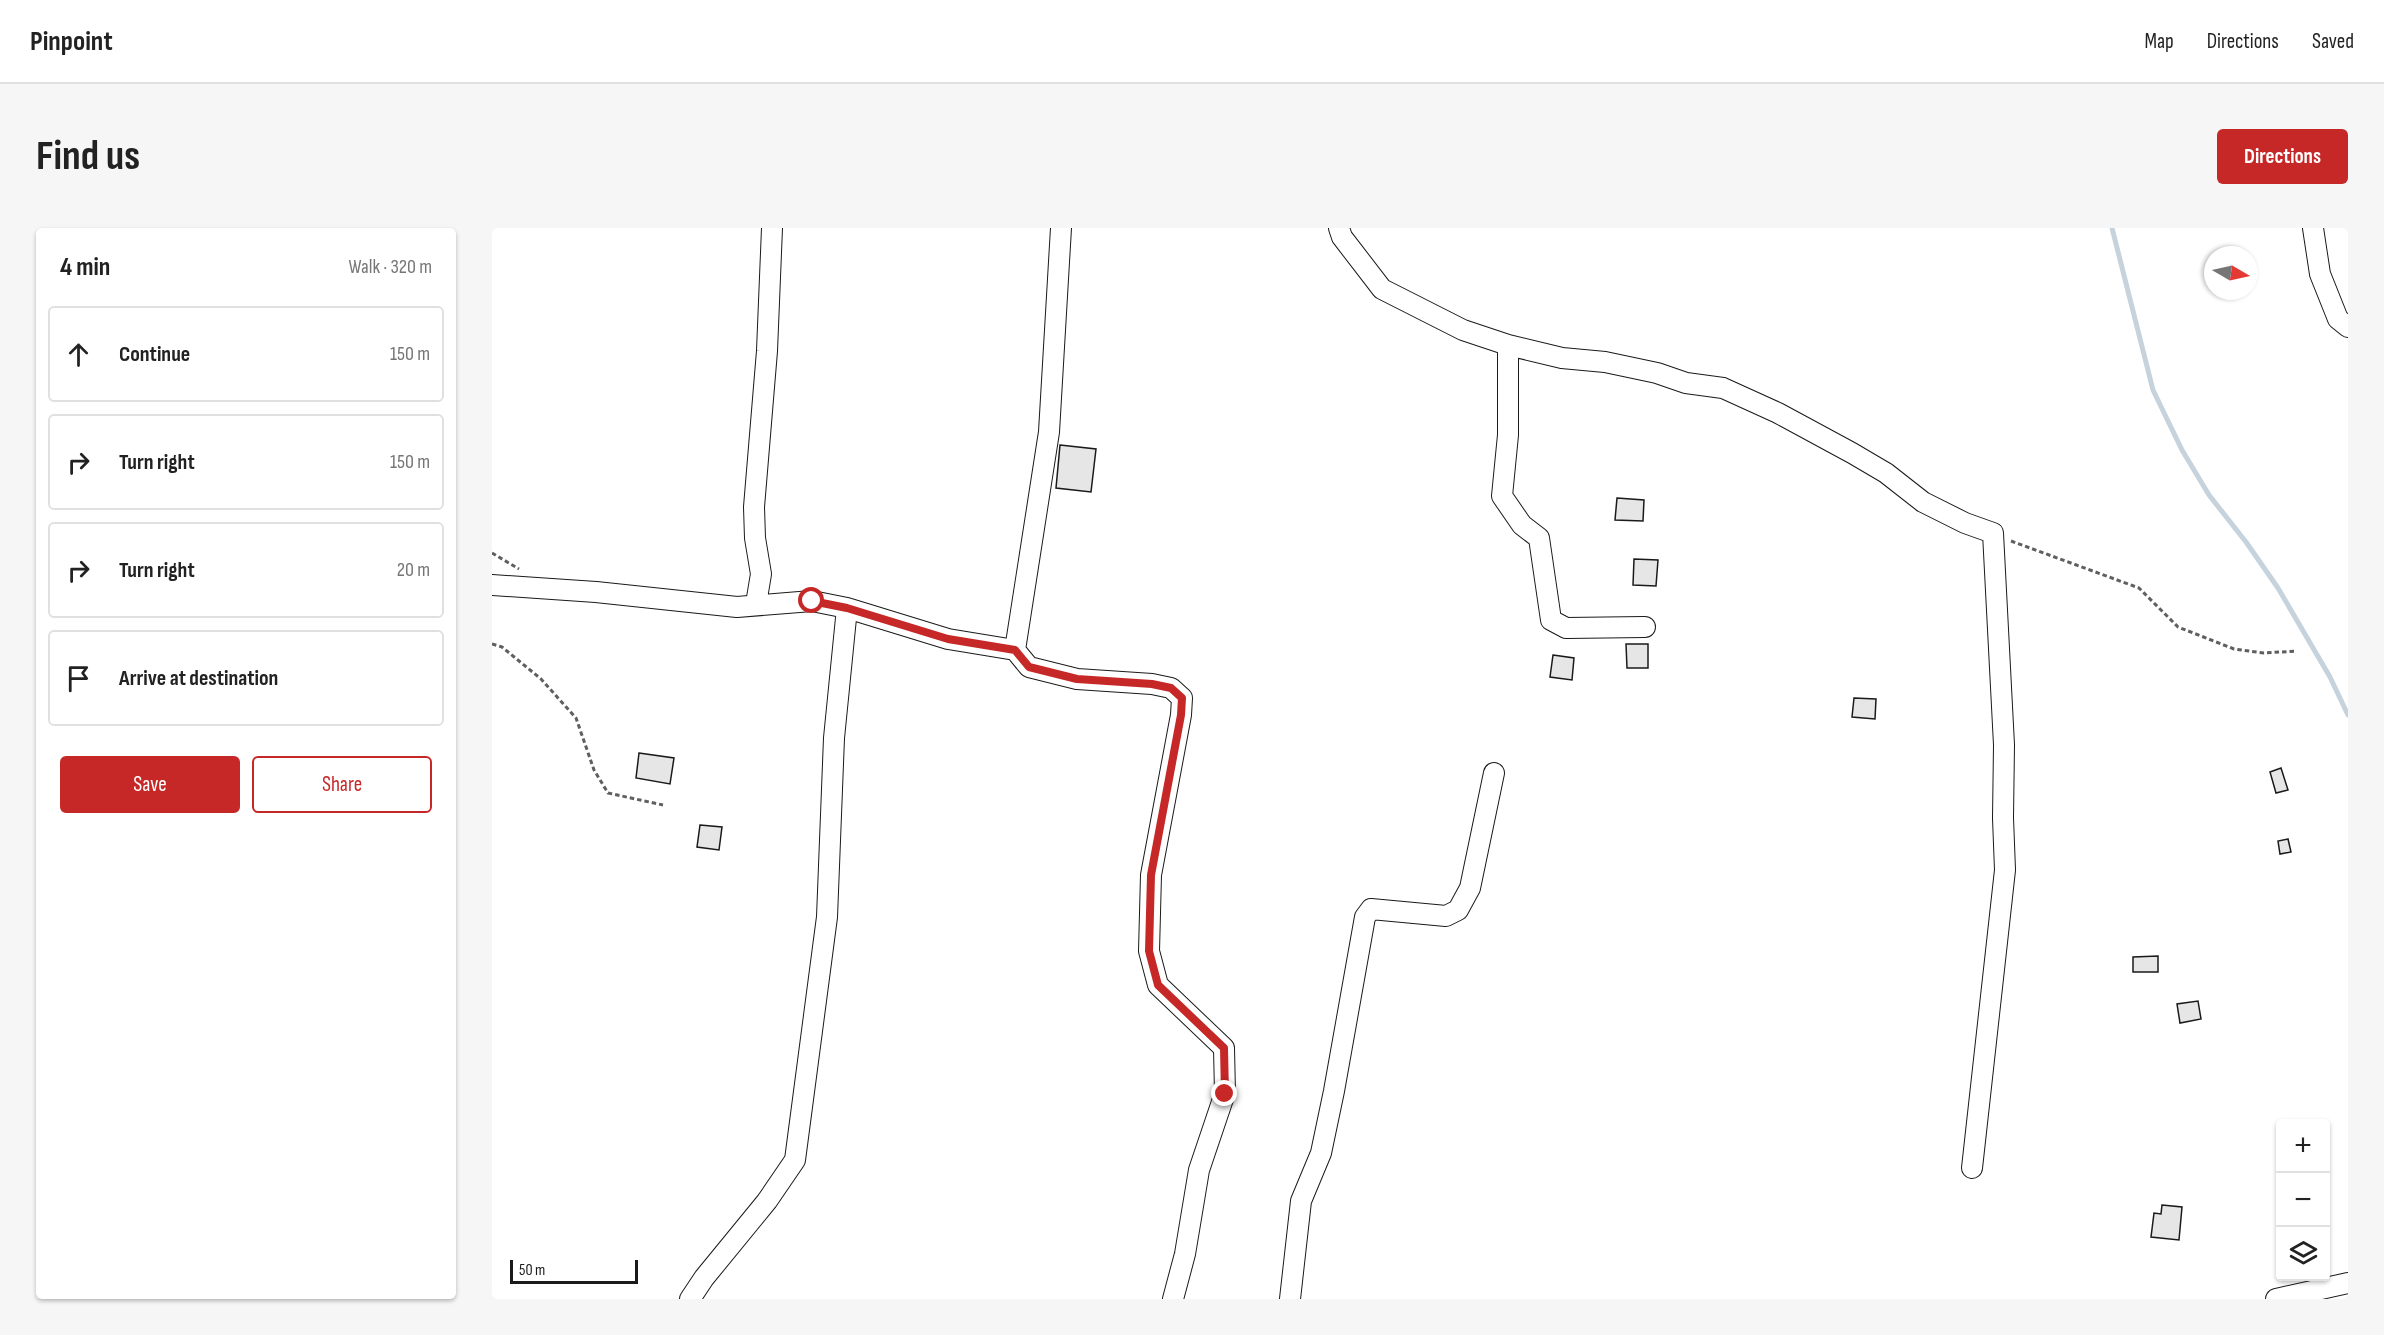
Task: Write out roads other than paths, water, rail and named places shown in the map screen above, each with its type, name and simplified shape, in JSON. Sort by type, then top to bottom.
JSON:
[{"type":"street","points":[[756,603],[761,574],[755,538],[754,507],[767,351],[772,228]]},
{"type":"street","points":[[1015,650],[1049,432],[1061,228]]},
{"type":"street","points":[[1339,228],[1342,237],[1382,288],[1463,330],[1508,345],[1562,358],[1605,362],[1657,373],[1686,383],[1723,388],[1778,413],[1852,453],[1886,473],[1923,502],[1993,533],[2004,744],[2004,870],[1972,1168]]},
{"type":"street","points":[[2313,228],[2320,274],[2338,319],[2348,327]]},
{"type":"street","points":[[1508,345],[1508,435],[1502,496],[1522,525],[1539,538],[1551,620],[1566,628],[1645,627]]},
{"type":"street","points":[[492,585],[596,592],[737,606],[812,601],[847,608],[948,639],[1015,650],[1029,667],[1077,679],[1152,684],[1171,688],[1182,698],[1181,715],[1151,875],[1149,951],[1158,985],[1224,1048],[1225,1094],[1199,1170],[1185,1254],[1173,1299]]},
{"type":"street","points":[[690,1299],[704,1278],[767,1201],[795,1160],[827,917],[834,738],[847,608]]},
{"type":"street","points":[[1290,1299],[1301,1201],[1321,1153],[1365,917],[1371,909],[1446,916],[1458,910],[1470,888],[1494,773]]},
{"type":"street","points":[[2276,1299],[2348,1283]]},
{"type":"waterway","points":[[2112,228],[2153,390],[2182,450],[2209,495],[2278,588],[2330,677],[2348,715]]}]
